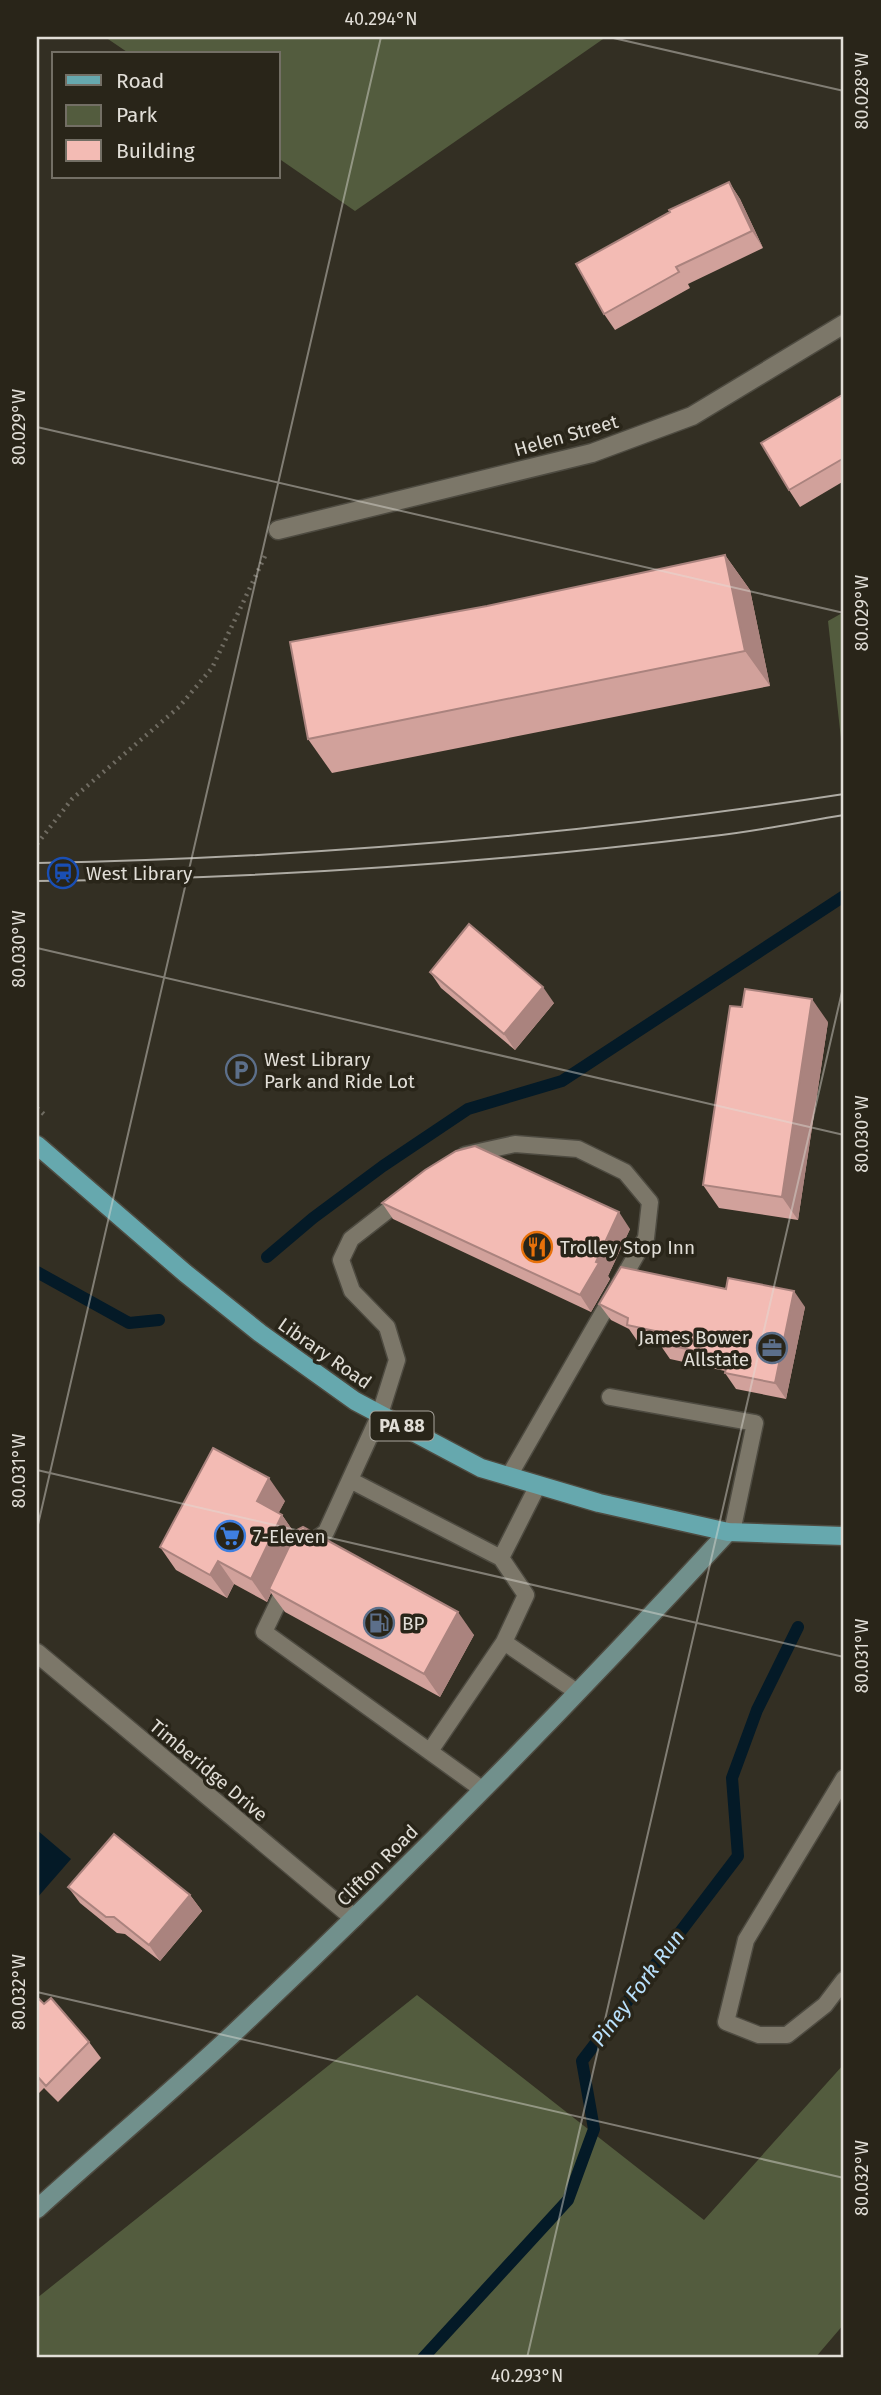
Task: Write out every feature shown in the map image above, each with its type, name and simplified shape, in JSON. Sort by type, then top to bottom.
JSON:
[{"type":"main road","name":"Library Road","points":[[37,1145],[185,1273],[260,1333],[355,1401],[481,1468],[599,1503],[730,1532],[844,1536]]},
{"type":"main road","name":"Clifton Road","points":[[37,2209],[233,2034],[354,1918],[483,1790],[730,1532]]},
{"type":"street","name":"Helen Street","points":[[278,530],[592,453],[692,416],[844,324]]},
{"type":"street","name":"Timberidge Drive","points":[[37,1653],[354,1918]]},
{"type":"lane","points":[[447,1165],[457,1157],[515,1144],[578,1149],[625,1172],[650,1202],[646,1238],[509,1476]]},
{"type":"lane","points":[[415,1189],[351,1239],[341,1260],[352,1292],[387,1327],[397,1360],[380,1414],[326,1532],[305,1546],[264,1632],[483,1790]]},
{"type":"lane","points":[[610,1397],[755,1423],[730,1532]]},
{"type":"lane","points":[[350,1480],[501,1558],[526,1595],[504,1642],[430,1751]]},
{"type":"lane","points":[[501,1558],[538,1485]]},
{"type":"lane","points":[[504,1642],[577,1692]]},
{"type":"lane","points":[[844,1778],[746,1940],[726,2022],[759,2035],[787,2035],[825,2005],[844,1980]]},
{"type":"path","points":[[37,844],[72,799],[180,707],[212,668],[278,530]]},
{"type":"green space","points":[[105,37],[606,37],[355,211],[280,159],[280,52],[127,52]]},
{"type":"green space","points":[[844,612],[844,756],[843,757],[828,621]]},
{"type":"green space","points":[[417,1995],[704,2220],[844,2064],[844,2324],[815,2358],[37,2358],[37,2298]]},
{"type":"water","points":[[37,1830],[71,1859],[37,1898]]},
{"type":"building","points":[[729,182],[752,231],[676,267],[679,272],[604,314],[576,264],[670,212],[669,210]]},
{"type":"building","points":[[844,394],[844,458],[789,490],[761,443]]},
{"type":"building","points":[[725,555],[745,651],[308,739],[290,642],[487,606]]},
{"type":"building","points":[[469,924],[543,987],[504,1034],[430,972]]},
{"type":"building","points":[[745,989],[812,999],[782,1197],[703,1185],[730,1006],[742,1007]]},
{"type":"building","name":"Trolley Stop Inn","points":[[475,1146],[619,1212],[596,1262],[599,1263],[580,1295],[382,1203],[425,1170],[456,1151]]},
{"type":"building","points":[[621,1267],[726,1289],[728,1278],[794,1291],[775,1383],[725,1373],[728,1358],[659,1343],[660,1332],[627,1325],[628,1318],[599,1304]]},
{"type":"building","points":[[213,1448],[269,1478],[257,1501],[282,1515],[251,1579],[218,1561],[210,1575],[160,1547]]},
{"type":"building","name":"BP","points":[[303,1527],[458,1612],[424,1674],[269,1589],[297,1530]]},
{"type":"building","points":[[114,1834],[190,1895],[149,1945],[114,1917],[106,1917],[68,1887]]},
{"type":"building","points":[[38,1998],[44,2004],[51,1998],[89,2042],[46,2086],[37,2076]]},
{"type":"waterway","points":[[267,1257],[313,1218],[383,1166],[468,1109],[562,1081],[844,896]]},
{"type":"waterway","points":[[37,1272],[129,1323],[159,1320]]},
{"type":"waterway","name":"Piney Fork Run","points":[[423,2358],[568,2200],[594,2129],[582,2061],[738,1856],[732,1778],[757,1710],[798,1627]]},
{"type":"tram line","points":[[37,863],[240,856],[442,842],[644,821],[844,794]]},
{"type":"tram line","points":[[37,881],[206,877],[460,862],[713,836],[844,815]]},
{"type":"place","name":"West Library","points":[[63,873]]},
{"type":"place","name":"West Library Park and Ride Lot","points":[[241,1070]]},
{"type":"place","name":"Trolley Stop Inn","points":[[537,1247]]},
{"type":"place","name":"James Bower Allstate","points":[[772,1348]]},
{"type":"place","name":"7-Eleven","points":[[230,1536]]},
{"type":"place","name":"BP","points":[[379,1623]]}]
